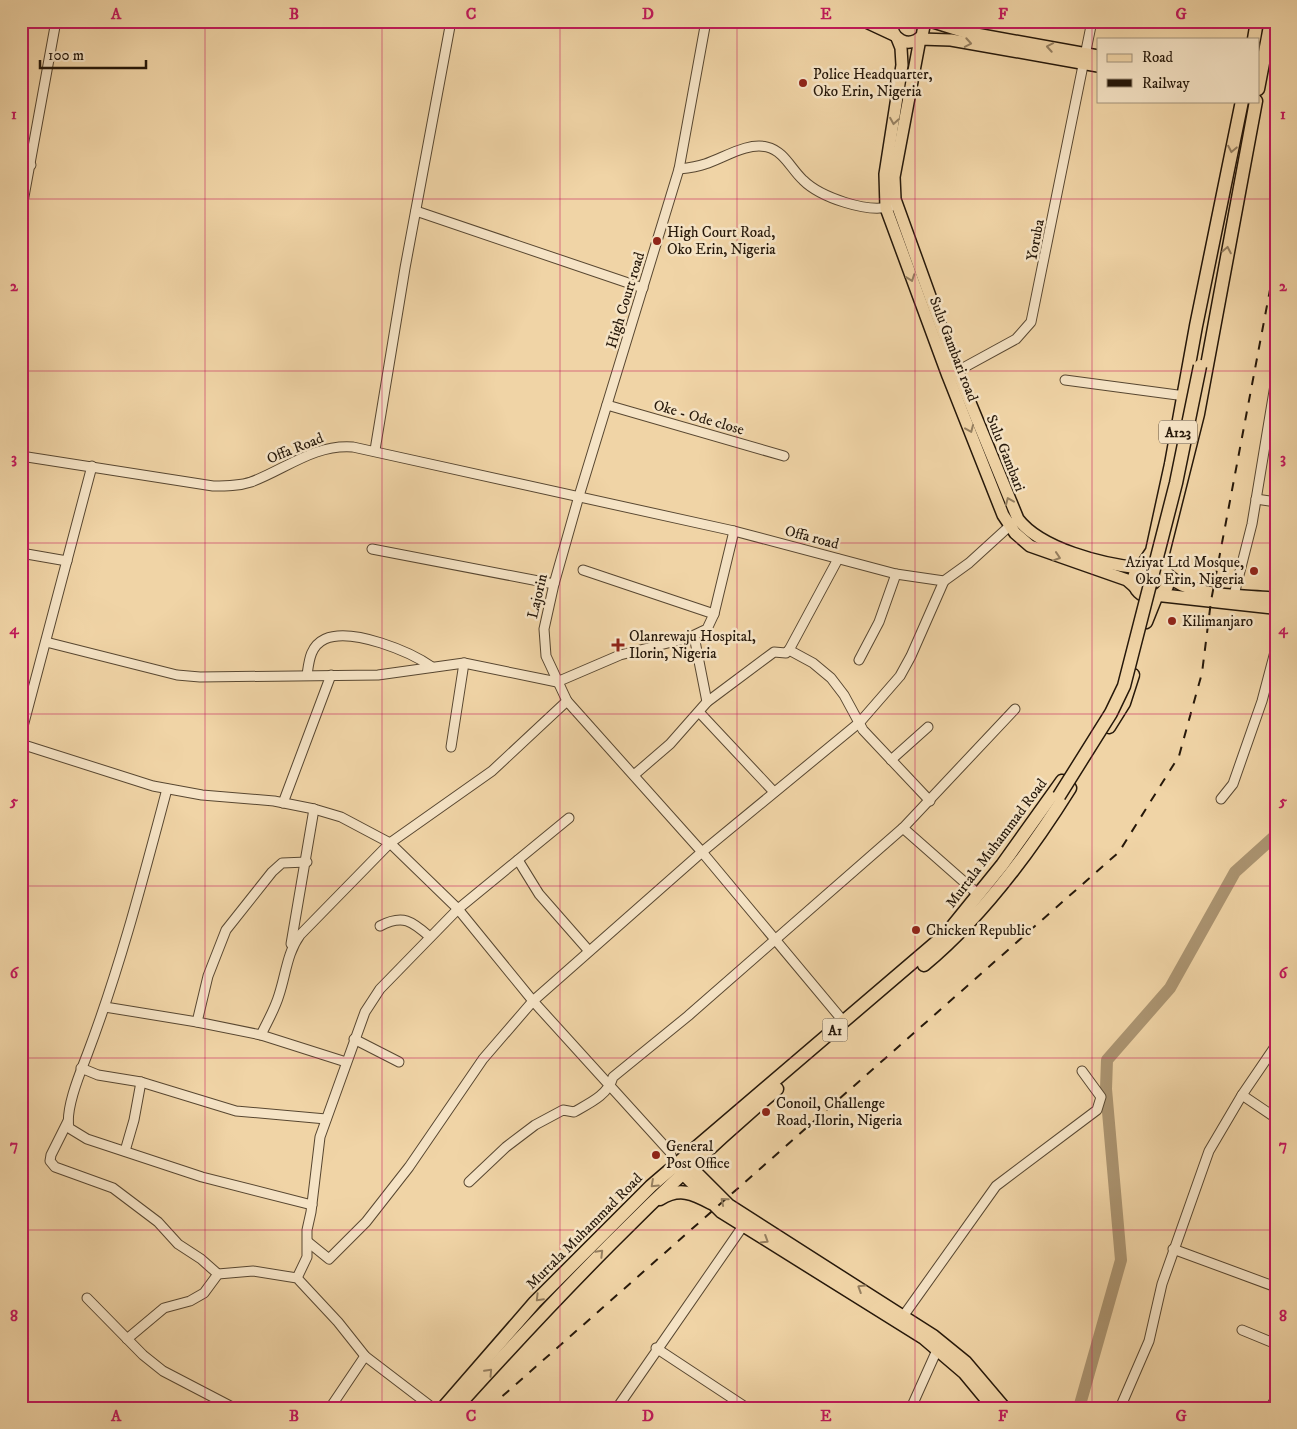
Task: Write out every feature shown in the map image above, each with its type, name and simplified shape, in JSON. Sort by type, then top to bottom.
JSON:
[{"type":"highway","points":[[1254,38],[1257,21]]},
{"type":"highway","points":[[1260,78],[1271,21]]},
{"type":"highway","name":"Murtala Muhammad Road","points":[[1140,567],[1152,551],[1185,396],[1196,326],[1204,295],[1242,102]]},
{"type":"highway","name":"Murtala Muhammad Road","points":[[1165,572],[1162,557],[1198,414],[1256,102]]},
{"type":"highway","name":"Murtala Muhammad Road","points":[[1198,366],[1204,324],[1204,295]]},
{"type":"highway","name":"Murtala Muhammad Road","points":[[456,1408],[547,1307],[645,1208],[682,1165],[939,953],[971,919],[1007,868],[1057,795],[1099,727],[1120,684],[1172,481],[1198,366],[1210,319],[1218,298]]},
{"type":"highway","points":[[1140,567],[1154,564],[1184,586],[1234,595],[1276,599]]},
{"type":"highway","name":"A1","points":[[1138,590],[1134,575],[1140,567]]},
{"type":"highway","name":"A1","points":[[1157,596],[1167,586],[1165,572]]},
{"type":"highway","points":[[1138,590],[1147,597],[1157,596],[1276,608]]},
{"type":"highway","name":"Murtala Muhammad Road","points":[[1007,868],[1117,696],[1140,609],[1138,590]]},
{"type":"highway","name":"Murtala Muhammad Road","points":[[443,1408],[535,1302],[682,1165],[948,933],[979,895],[1007,868],[1055,812],[1124,703],[1149,609],[1157,596]]},
{"type":"highway","points":[[645,1208],[666,1195],[681,1192],[694,1194],[711,1203]]},
{"type":"main road","points":[[864,21],[908,43],[920,39],[951,40],[1085,59],[1097,56]]},
{"type":"main road","name":"Sulu Gambari road","points":[[892,21],[902,65],[885,174],[891,206],[952,374],[1014,522],[1030,546],[1120,578],[1138,590]]},
{"type":"main road","points":[[891,206],[894,177],[920,39],[925,33],[925,21]]},
{"type":"main road","points":[[930,21],[958,30],[1085,59],[1097,65]]},
{"type":"main road","points":[[1014,522],[1051,544],[1102,561],[1140,567]]},
{"type":"main road","points":[[682,1165],[711,1203],[744,1226],[904,1326],[964,1372],[993,1408]]},
{"type":"main road","points":[[682,1165],[736,1211],[904,1315],[934,1336],[966,1362],[1005,1408]]},
{"type":"street","points":[[21,213],[56,21]]},
{"type":"street","points":[[374,450],[451,21]]},
{"type":"street","name":"High Court road","points":[[579,496],[679,169],[706,21]]},
{"type":"street","name":"Yoruba","points":[[952,374],[1016,339],[1031,322],[1092,21]]},
{"type":"street","points":[[679,169],[705,165],[747,148],[765,146],[780,154],[804,181],[824,193],[872,208],[891,206]]},
{"type":"street","points":[[21,164],[31,165]]},
{"type":"street","points":[[416,212],[643,288]]},
{"type":"street","points":[[1234,595],[1243,567],[1276,379]]},
{"type":"street","points":[[1064,380],[1185,396]]},
{"type":"street","name":"Oke - Ode close","points":[[607,405],[784,456]]},
{"type":"street","name":"Offa Road","points":[[21,456],[213,486],[234,486],[252,482],[327,448],[340,446],[374,450],[579,496]]},
{"type":"street","points":[[21,734],[92,466]]},
{"type":"street","name":"Offa road","points":[[579,496],[734,531],[896,574],[944,581]]},
{"type":"street","name":"Lajorin","points":[[579,496],[554,584],[543,640],[546,656],[557,682],[568,701],[702,852],[844,1022]]},
{"type":"street","points":[[1256,499],[1276,502]]},
{"type":"street","points":[[308,1242],[329,1258],[366,1222],[409,1167],[483,1059],[533,1002],[702,852],[860,722],[900,676],[911,656],[944,581],[969,563],[1014,522]]},
{"type":"street","points":[[46,642],[178,675],[200,678],[403,673],[464,663],[557,682],[620,655],[694,636],[707,629],[714,614],[734,531]]},
{"type":"street","points":[[372,549],[554,584]]},
{"type":"street","points":[[21,553],[67,561]]},
{"type":"street","points":[[634,775],[665,749],[707,702],[774,652],[786,653],[789,650],[838,558]]},
{"type":"street","points":[[583,570],[714,614]]},
{"type":"street","points":[[859,660],[878,622],[896,574]]},
{"type":"street","points":[[694,636],[707,702]]},
{"type":"street","points":[[307,675],[309,658],[312,651],[326,638],[336,637],[364,639],[401,650],[432,667]]},
{"type":"street","points":[[1221,799],[1233,784],[1262,701],[1276,648]]},
{"type":"street","points":[[789,650],[813,664],[831,678],[844,695],[863,730],[930,801]]},
{"type":"street","points":[[451,747],[464,663]]},
{"type":"street","points":[[283,803],[331,675]]},
{"type":"street","points":[[290,952],[300,935],[390,843],[492,771],[568,701]]},
{"type":"street","points":[[469,1182],[506,1147],[535,1125],[562,1110],[574,1112],[593,1101],[610,1087],[613,1077],[688,1016],[903,828],[1015,708]]},
{"type":"street","points":[[699,712],[774,792]]},
{"type":"street","points":[[891,760],[928,727]]},
{"type":"street","points":[[21,744],[65,760],[167,789],[202,795],[283,803],[314,809],[341,817],[390,843],[458,908],[533,1002],[682,1165]]},
{"type":"street","points":[[167,789],[135,912],[105,1007],[82,1068],[68,1121],[51,1155],[50,1161],[54,1167],[113,1188],[158,1222],[178,1244],[201,1258],[218,1274],[253,1271],[297,1278],[365,1356],[433,1408]]},
{"type":"street","points":[[261,1035],[279,997],[287,971],[307,862],[314,809]]},
{"type":"street","points":[[297,1278],[306,1257],[308,1242],[306,1230],[312,1205],[320,1142],[326,1119],[365,1012],[380,989],[458,908],[569,818]]},
{"type":"street","points":[[903,828],[979,895]]},
{"type":"street","points":[[518,860],[539,894],[589,952]]},
{"type":"street","points":[[197,1022],[208,976],[226,930],[272,872],[282,863],[307,862]]},
{"type":"street","points":[[380,926],[391,920],[408,920],[430,936]]},
{"type":"street","points":[[105,1007],[261,1035],[346,1062]]},
{"type":"street","points":[[354,1039],[399,1062]]},
{"type":"street","points":[[1120,1408],[1149,1341],[1174,1249],[1210,1151],[1242,1095],[1276,1045]]},
{"type":"street","points":[[82,1068],[98,1075],[141,1082],[236,1111],[326,1119]]},
{"type":"street","points":[[904,1315],[996,1186],[1097,1110],[1101,1097],[1082,1071]]},
{"type":"street","points":[[125,1152],[134,1120],[141,1082]]},
{"type":"street","points":[[1242,1095],[1276,1118]]},
{"type":"street","points":[[68,1121],[69,1128],[87,1139],[202,1177],[312,1205]]},
{"type":"street","points":[[617,1408],[656,1348],[744,1226]]},
{"type":"street","points":[[1174,1249],[1276,1287]]},
{"type":"street","points":[[127,1340],[164,1308],[190,1300],[204,1293],[218,1274]]},
{"type":"street","points":[[87,1298],[127,1340],[163,1371],[234,1408]]},
{"type":"street","points":[[1242,1330],[1276,1344]]},
{"type":"street","points":[[656,1348],[747,1408]]},
{"type":"street","points":[[911,1408],[937,1350]]},
{"type":"street","points":[[330,1408],[365,1356]]},
{"type":"street","points":[[1270,1408],[1276,1398]]},
{"type":"waterway","points":[[1079,1408],[1121,1260],[1106,1089],[1107,1060],[1170,988],[1235,872],[1276,835]]},
{"type":"railway","points":[[489,1408],[1119,852],[1179,756],[1202,673],[1211,601],[1276,258]]},
{"type":"place","name":"Police Headquarter, Oko Erin, Nigeria","points":[[803,83]]},
{"type":"place","name":"High Court Road, Oko Erin, Nigeria","points":[[657,241]]},
{"type":"place","name":"Aziyat Ltd Mosque, Oko Erin, Nigeria","points":[[1254,571]]},
{"type":"place","name":"Kilimanjaro","points":[[1172,621]]},
{"type":"place","name":"Olanrewaju Hospital, Ilorin, Nigeria","points":[[618,645]]},
{"type":"place","name":"Chicken Republic","points":[[916,930]]},
{"type":"place","name":"Conoil, Challenge Road, Ilorin, Nigeria","points":[[766,1112]]},
{"type":"place","name":"General Post Office","points":[[656,1155]]}]
